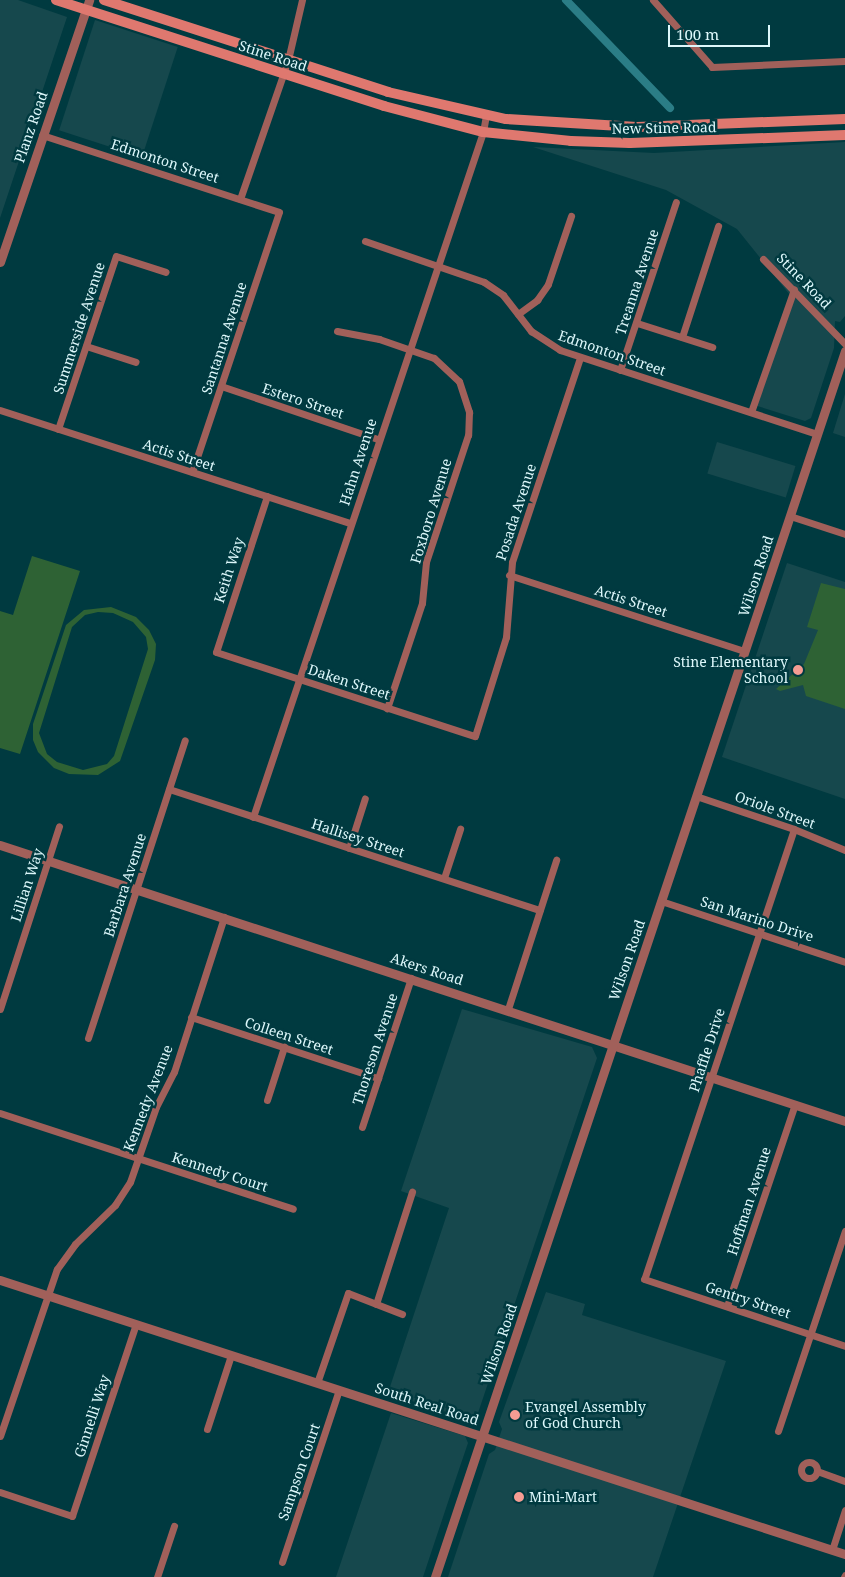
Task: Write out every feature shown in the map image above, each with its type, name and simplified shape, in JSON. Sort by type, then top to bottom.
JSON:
[{"type":"main road","name":"Stine Road","points":[[56,0],[87,5],[283,74],[384,106],[483,132]]},
{"type":"main road","name":"Stine Road","points":[[104,0],[396,94],[486,115]]},
{"type":"main road","name":"New Stine Road","points":[[486,115],[568,124],[637,127],[845,119]]},
{"type":"main road","name":"New Stine Road","points":[[483,132],[571,141],[630,143],[845,135]]},
{"type":"street","points":[[240,199],[288,60],[302,0]]},
{"type":"street","points":[[653,0],[712,67],[845,61]]},
{"type":"street","name":"Planz Road","points":[[0,262],[87,5]]},
{"type":"street","name":"Hahn Avenue","points":[[253,817],[378,439],[483,132],[486,115]]},
{"type":"street","name":"Edmonton Street","points":[[42,135],[279,212]]},
{"type":"street","name":"Treanna Avenue","points":[[620,370],[676,202]]},
{"type":"street","name":"Santanna Avenue","points":[[192,472],[279,212]]},
{"type":"street","points":[[518,314],[537,300],[548,284],[571,216]]},
{"type":"street","points":[[682,337],[718,226]]},
{"type":"street","name":"Edmonton Street","points":[[365,241],[484,282],[503,295],[540,339],[580,357],[817,434]]},
{"type":"street","name":"Summerside Avenue","points":[[58,429],[116,256],[166,272]]},
{"type":"street","name":"Stine Road","points":[[763,259],[845,344]]},
{"type":"street","points":[[751,412],[794,289]]},
{"type":"street","points":[[637,323],[712,348]]},
{"type":"street","name":"Foxboro Avenue","points":[[337,331],[409,348],[434,358],[452,372],[464,391],[470,423],[426,562],[422,602],[387,708]]},
{"type":"street","points":[[86,346],[136,362]]},
{"type":"street","name":"Wilson Road","points":[[435,1577],[845,351]]},
{"type":"street","name":"Posada Avenue","points":[[475,736],[506,637],[509,574],[580,357]]},
{"type":"street","name":"Estero Street","points":[[221,386],[378,439]]},
{"type":"street","name":"Actis Street","points":[[0,410],[350,523]]},
{"type":"street","name":"Keith Way","points":[[216,652],[267,496]]},
{"type":"street","points":[[790,516],[845,534]]},
{"type":"street","name":"Actis Street","points":[[509,574],[745,651]]},
{"type":"street","name":"Daken Street","points":[[216,652],[475,736]]},
{"type":"street","name":"Barbara Avenue","points":[[88,1038],[185,740]]},
{"type":"street","name":"Hallisey Street","points":[[169,789],[540,910]]},
{"type":"street","name":"Oriole Street","points":[[696,796],[794,829],[845,850]]},
{"type":"street","points":[[349,848],[365,798]]},
{"type":"street","name":"Lillian Way","points":[[0,1009],[59,826]]},
{"type":"street","points":[[444,878],[460,829]]},
{"type":"street","name":"Phaffle Drive","points":[[644,1279],[794,829]]},
{"type":"street","name":"Akers Road","points":[[0,845],[845,1121]]},
{"type":"street","points":[[508,1010],[556,860]]},
{"type":"street","name":"San Marino Drive","points":[[661,901],[845,962]]},
{"type":"street","name":"Kennedy Avenue","points":[[0,1436],[46,1295],[65,1256],[124,1193],[156,1107],[174,1072],[224,917]]},
{"type":"street","name":"Thoreson Avenue","points":[[362,1127],[411,978]]},
{"type":"street","name":"Colleen Street","points":[[192,1017],[378,1078]]},
{"type":"street","points":[[267,1100],[284,1047]]},
{"type":"street","name":"Hoffman Avenue","points":[[727,1306],[795,1104]]},
{"type":"street","name":"Kennedy Court","points":[[0,1114],[293,1209]]},
{"type":"street","points":[[376,1304],[412,1192]]},
{"type":"street","points":[[778,1431],[845,1231]]},
{"type":"street","name":"Gentry Street","points":[[644,1279],[845,1346]]},
{"type":"street","name":"South Real Road","points":[[0,1280],[845,1554]]},
{"type":"street","points":[[317,1382],[348,1293],[402,1314]]},
{"type":"street","name":"Ginnelli Way","points":[[0,1492],[72,1516],[136,1324]]},
{"type":"street","points":[[206,1429],[231,1355]]},
{"type":"street","name":"Sampson Court","points":[[282,1562],[339,1390]]},
{"type":"street","points":[[817,1471],[845,1481]]},
{"type":"street","points":[[832,1550],[845,1510]]},
{"type":"street","points":[[157,1577],[174,1526]]},
{"type":"shaded area","points":[[0,0],[18,0],[67,17],[0,218]]},
{"type":"shaded area","points":[[95,20],[178,47],[142,157],[59,130]]},
{"type":"shaded area","points":[[845,142],[845,316],[840,322],[835,321],[834,348],[811,418],[805,421],[751,404],[790,295],[737,229],[666,190],[533,147],[654,153]]},
{"type":"shaded area","points":[[845,394],[845,437],[833,433]]},
{"type":"shaded area","points":[[717,442],[795,466],[786,498],[707,474]]},
{"type":"shaded area","name":"Stine Elementary School","points":[[787,563],[845,582],[845,799],[722,757]]},
{"type":"shaded area","points":[[462,1009],[592,1047],[597,1058],[476,1419],[469,1423],[387,1396],[449,1208],[401,1191]]},
{"type":"shaded area","points":[[546,1292],[585,1304],[582,1315],[726,1361],[653,1577],[448,1577],[489,1454],[495,1450],[502,1429],[499,1422]]},
{"type":"shaded area","points":[[391,1413],[465,1436],[468,1443],[423,1577],[336,1577]]},
{"type":"green space","points":[[32,556],[80,571],[20,754],[0,748],[0,611],[13,615]]},
{"type":"green space","points":[[821,583],[845,589],[845,709],[806,696],[803,685],[780,691],[776,689],[804,664],[818,630],[807,627]]},
{"type":"green space","points":[[111,607],[136,617],[149,630],[156,644],[155,660],[120,761],[98,775],[69,774],[54,768],[38,752],[33,740],[33,724],[66,625],[84,610]],"holes":[[[98,612],[113,613],[133,622],[146,637],[148,649],[114,756],[107,764],[83,770],[57,762],[47,754],[39,733],[72,627],[85,615]]]},
{"type":"waterway","points":[[566,0],[670,108]]},
{"type":"place","name":"Stine Elementary School","points":[[798,670]]},
{"type":"place","name":"Evangel Assembly of God Church","points":[[515,1415]]},
{"type":"place","name":"Mini-Mart","points":[[519,1497]]}]
